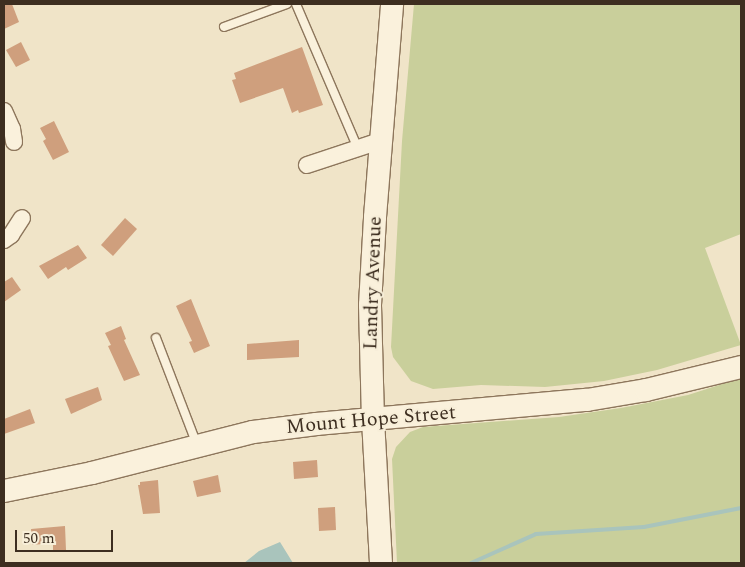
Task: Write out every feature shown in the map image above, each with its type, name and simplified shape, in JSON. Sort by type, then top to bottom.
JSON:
[{"type":"street","name":"Landry Avenue","points":[[381,563],[370,305],[380,141],[392,4]]},
{"type":"street","points":[[4,111],[12,129],[14,142]]},
{"type":"street","points":[[307,165],[380,141]]},
{"type":"street","points":[[4,240],[11,235],[22,218]]},
{"type":"street","name":"Mount Hope Street","points":[[4,491],[92,473],[197,445],[283,427],[587,400],[646,390],[741,367]]},
{"type":"lane","points":[[224,27],[287,4]]},
{"type":"lane","points":[[296,4],[358,149]]},
{"type":"lane","points":[[156,338],[197,445]]},
{"type":"green space","points":[[414,4],[741,4],[741,234],[705,248],[741,345],[657,370],[604,381],[545,387],[481,385],[433,389],[411,381],[393,357],[391,347],[402,141]]},
{"type":"green space","points":[[741,378],[741,563],[397,563],[392,459],[396,447],[410,432],[423,427],[559,417],[621,408],[688,395]]},
{"type":"water","points":[[280,542],[293,563],[244,563],[259,551]]},
{"type":"building","points":[[4,4],[12,4],[19,22],[4,29]]},
{"type":"building","points":[[21,42],[30,60],[16,67],[6,50]]},
{"type":"building","points":[[302,47],[323,105],[299,113],[298,110],[292,113],[283,88],[240,103],[232,80],[236,79],[234,73]]},
{"type":"building","points":[[54,121],[69,152],[53,160],[43,141],[46,139],[40,128]]},
{"type":"building","points":[[125,218],[137,229],[113,256],[101,245]]},
{"type":"building","points":[[78,245],[87,258],[68,270],[66,267],[48,279],[39,266]]},
{"type":"building","points":[[12,277],[21,290],[4,302],[4,282]]},
{"type":"building","points":[[191,299],[210,346],[194,353],[189,342],[192,341],[176,306]]},
{"type":"building","points":[[121,326],[126,339],[124,340],[140,375],[124,381],[108,346],[111,345],[105,333]]},
{"type":"building","points":[[299,340],[299,357],[247,360],[247,344]]},
{"type":"building","points":[[98,387],[102,400],[71,414],[65,399]]},
{"type":"building","points":[[30,409],[35,423],[4,434],[4,419]]},
{"type":"building","points":[[317,460],[318,477],[294,479],[293,462]]},
{"type":"building","points":[[218,475],[221,492],[197,497],[193,481]]},
{"type":"building","points":[[158,480],[160,513],[143,514],[138,485],[140,485],[140,482]]},
{"type":"building","points":[[335,507],[336,530],[319,531],[318,508]]},
{"type":"building","points":[[65,526],[66,550],[53,551],[53,543],[32,545],[31,529]]},
{"type":"waterway","points":[[471,563],[536,534],[644,527],[741,508]]}]
